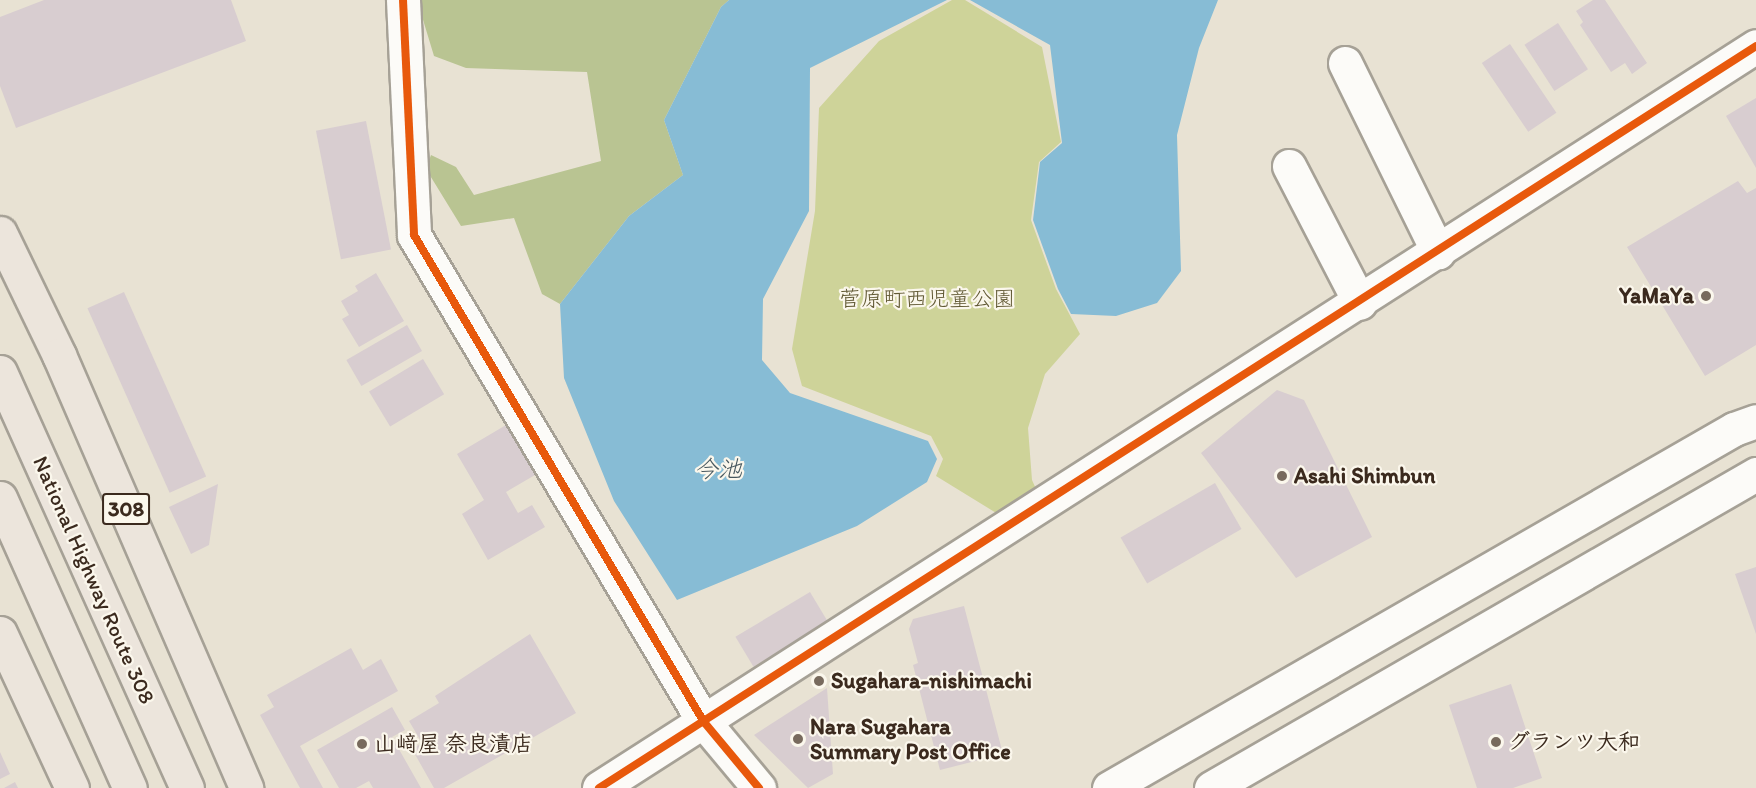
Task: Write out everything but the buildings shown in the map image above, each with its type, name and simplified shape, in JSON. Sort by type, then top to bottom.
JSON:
[{"type":"highway","name":"308","points":[[0,233],[59,355],[246,788]]},
{"type":"highway","name":"National Highway Route 308","points":[[0,372],[188,788]]},
{"type":"highway","points":[[0,498],[130,788]]},
{"type":"highway","points":[[0,633],[72,788]]},
{"type":"street","points":[[403,0],[414,235],[704,722],[759,788]]},
{"type":"street","points":[[599,788],[1360,303],[1756,46]]},
{"type":"street","points":[[1345,63],[1438,252]]},
{"type":"street","points":[[1289,166],[1360,303]]},
{"type":"street","points":[[1109,788],[1734,429],[1756,421]]},
{"type":"street","points":[[1210,788],[1756,474]]},
{"type":"green space","points":[[417,0],[729,0],[721,7],[664,120],[683,175],[629,216],[560,304],[542,294],[514,218],[461,226],[426,169],[431,155],[456,167],[474,195],[601,161],[587,72],[466,68],[434,56]]},
{"type":"green space","name":"菅原町西児童公園","points":[[952,0],[965,0],[1042,47],[1061,142],[1039,162],[1031,220],[1056,289],[1080,334],[1045,374],[1028,428],[1032,480],[1041,500],[1006,519],[936,476],[943,459],[931,436],[802,386],[792,349],[815,211],[819,108],[879,41]]},
{"type":"water","name":"今池","points":[[729,0],[947,0],[810,68],[809,211],[763,299],[762,360],[790,393],[928,441],[937,459],[927,482],[857,526],[677,600],[614,501],[564,378],[560,304],[629,216],[683,175],[664,120],[721,7]]},
{"type":"water","points":[[970,0],[1218,0],[1199,48],[1177,135],[1181,271],[1157,303],[1116,316],[1071,314],[1058,289],[1033,220],[1040,162],[1062,143],[1050,45]]},
{"type":"cycle path","points":[[403,0],[414,235],[704,722],[759,788]]},
{"type":"cycle path","points":[[599,788],[1756,46]]},
{"type":"place","name":"YaMaYa","points":[[1706,296]]},
{"type":"place","name":"Asahi Shimbun","points":[[1282,476]]},
{"type":"place","name":"Sugahara-nishimachi","points":[[819,681]]},
{"type":"place","name":"Nara Sugahara Summary Post Office","points":[[798,739]]},
{"type":"place","name":"グランツ大和","points":[[1496,742]]},
{"type":"place","name":"山﨑屋 奈良漬店","points":[[362,744]]}]
